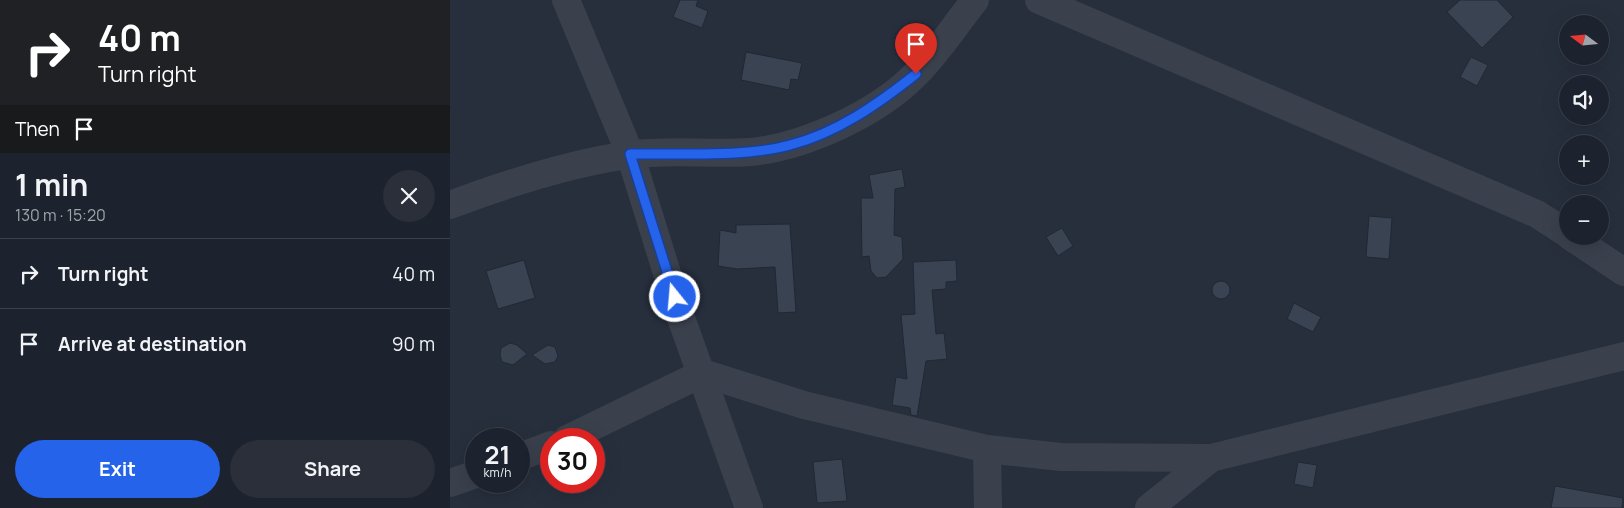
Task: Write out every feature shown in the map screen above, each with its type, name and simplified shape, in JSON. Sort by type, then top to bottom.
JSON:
[{"type":"street","points":[[566,0],[630,154],[680,315],[703,373],[749,508]]},
{"type":"street","points":[[450,205],[493,189],[630,154],[751,152],[790,146],[824,133],[874,106],[916,74],[975,0]]},
{"type":"street","points":[[1039,0],[1538,214],[1559,228]]},
{"type":"street","points":[[1584,245],[1624,272]]},
{"type":"street","points":[[590,428],[703,373],[804,405],[987,449],[1061,457],[1211,458],[1624,356]]},
{"type":"street","points":[[987,449],[988,508]]},
{"type":"street","points":[[1148,508],[1211,458]]},
{"type":"street","points":[[450,483],[465,478]]},
{"type":"building","points":[[680,0],[698,0],[696,6],[708,11],[702,28],[673,17]]},
{"type":"building","points":[[1460,0],[1497,0],[1513,17],[1482,48],[1447,12]]},
{"type":"building","points":[[746,52],[802,63],[798,80],[791,79],[789,90],[741,80]]},
{"type":"building","points":[[1471,57],[1488,65],[1477,86],[1460,77]]},
{"type":"building","points":[[902,169],[905,187],[895,189],[894,235],[902,237],[903,259],[886,277],[877,278],[871,271],[869,256],[862,257],[861,198],[873,198],[869,175]]},
{"type":"building","points":[[1369,216],[1392,218],[1389,259],[1366,257]]},
{"type":"building","points":[[790,224],[796,312],[778,313],[775,267],[737,269],[718,266],[720,230],[736,233],[736,225]]},
{"type":"building","points":[[1062,228],[1073,246],[1058,256],[1046,237]]},
{"type":"building","points":[[524,260],[535,298],[498,309],[486,271]]},
{"type":"building","points":[[956,260],[957,281],[946,282],[946,289],[932,290],[936,334],[944,333],[947,359],[926,361],[917,416],[911,415],[910,408],[892,405],[896,377],[907,379],[901,315],[915,314],[913,262]]},
{"type":"building","points":[[1217,281],[1225,281],[1230,286],[1228,297],[1217,299],[1212,294],[1212,286]]},
{"type":"building","points":[[1294,303],[1321,317],[1313,332],[1287,319]]},
{"type":"building","points":[[510,343],[517,345],[527,354],[513,365],[502,362],[500,355],[501,348]]},
{"type":"building","points":[[548,345],[555,347],[558,356],[555,362],[545,364],[532,355]]},
{"type":"building","points":[[842,459],[847,501],[817,503],[813,462]]},
{"type":"building","points":[[1298,462],[1317,465],[1313,488],[1294,484]]},
{"type":"building","points":[[1555,486],[1623,498],[1622,508],[1551,508]]},
{"type":"route","points":[[675,297],[630,154],[751,152],[790,146],[824,133],[874,106],[916,74]]}]
